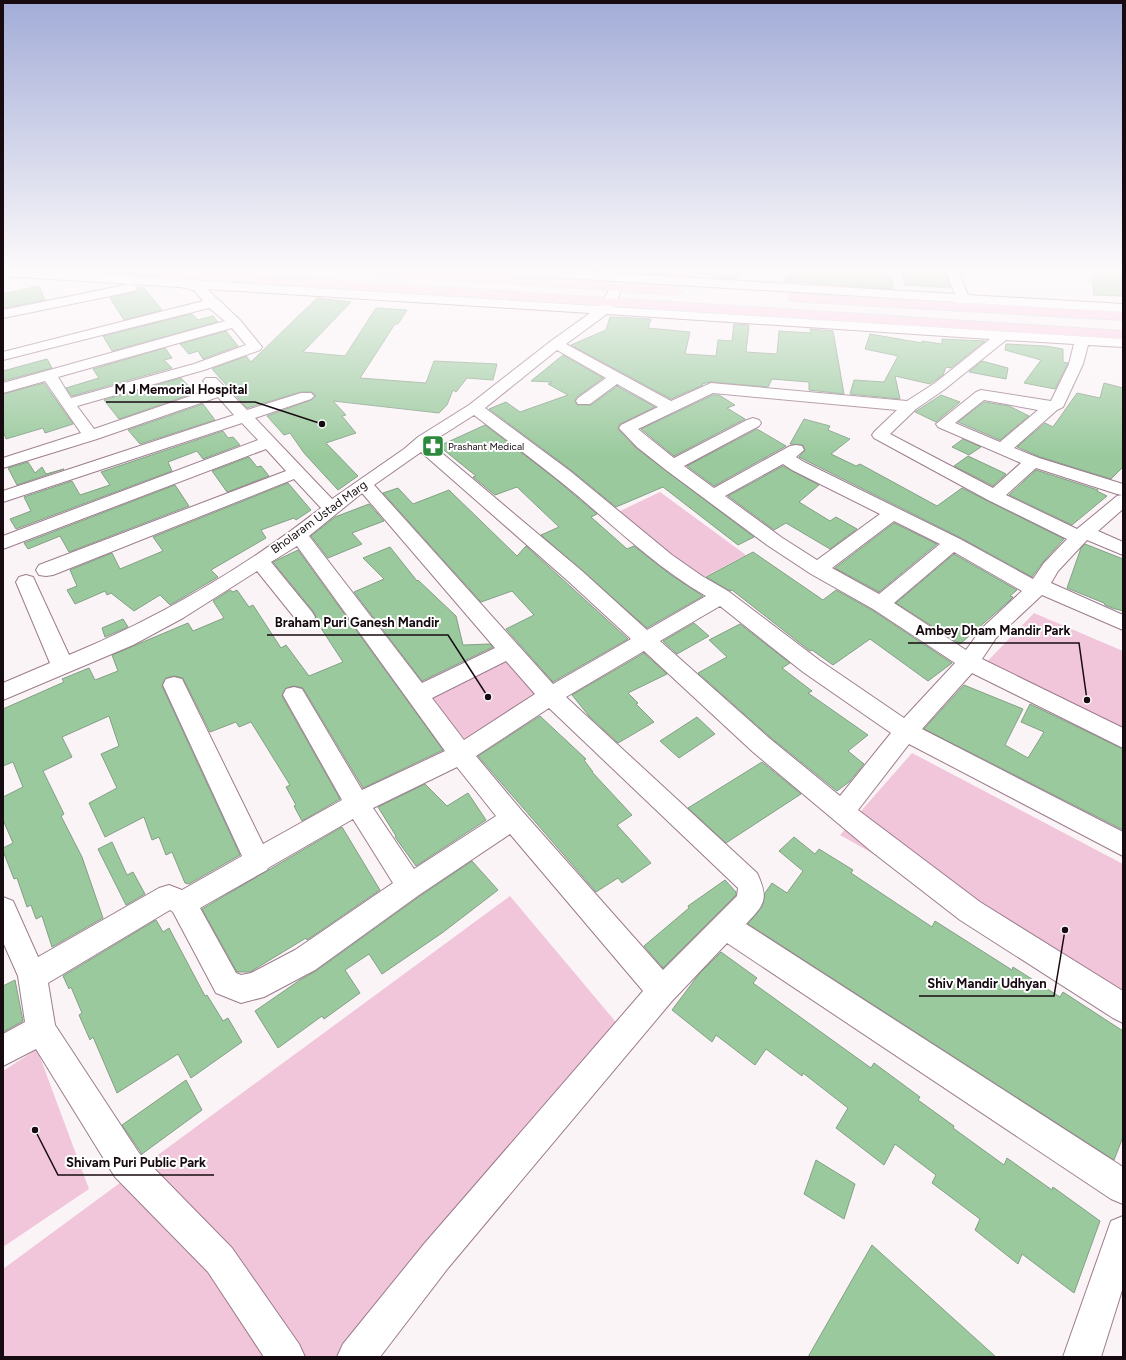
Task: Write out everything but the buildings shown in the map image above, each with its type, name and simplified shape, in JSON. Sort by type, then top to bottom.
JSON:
[{"type":"main road","points":[[1058,331],[1123,336]]},
{"type":"street","points":[[3,356],[100,331]]},
{"type":"street","points":[[3,388],[205,331]]},
{"type":"street","points":[[67,404],[199,367],[255,347],[242,331]]},
{"type":"street","name":"Bholaram Ustad Marg","points":[[3,692],[126,640],[176,613],[299,535],[330,508],[410,453],[420,443],[476,408],[572,331]]},
{"type":"street","points":[[938,331],[1123,343]]},
{"type":"street","points":[[1002,336],[940,386],[910,406],[880,436],[994,496],[1083,535],[1123,549]]},
{"type":"street","points":[[1002,449],[1051,407],[1057,404],[1076,364],[1082,340]]},
{"type":"street","points":[[556,344],[670,407]]},
{"type":"street","points":[[199,367],[330,508]]},
{"type":"street","points":[[49,376],[67,404],[91,436]]},
{"type":"street","points":[[584,401],[616,378]]},
{"type":"street","points":[[910,406],[711,388],[627,428],[672,466],[774,541],[818,569],[880,604],[969,662],[1123,739]]},
{"type":"street","points":[[3,463],[91,436],[221,391]]},
{"type":"street","points":[[1051,407],[981,395],[944,424],[1033,462],[1123,490]]},
{"type":"street","points":[[3,497],[306,396]]},
{"type":"street","points":[[476,408],[564,475],[695,581],[721,596],[811,666],[906,731],[1123,845]]},
{"type":"street","points":[[672,466],[753,423]]},
{"type":"street","points":[[3,543],[268,442]]},
{"type":"street","points":[[420,443],[575,576],[761,745],[923,878],[970,911],[1123,1008]]},
{"type":"street","points":[[713,496],[791,453],[798,466],[953,543],[1037,587],[1123,623]]},
{"type":"street","points":[[994,496],[1033,462]]},
{"type":"street","points":[[46,570],[298,472]]},
{"type":"street","points":[[356,1357],[436,1256],[662,991],[750,901],[751,888],[748,881],[550,696],[364,484]]},
{"type":"street","points":[[842,812],[906,731],[969,662],[989,633],[1016,609],[1037,587],[1051,567],[1083,535],[1123,500]]},
{"type":"street","points":[[818,569],[892,514]]},
{"type":"street","points":[[299,535],[461,754],[513,819],[662,991]]},
{"type":"street","points":[[880,604],[953,543]]},
{"type":"street","points":[[259,560],[305,617]]},
{"type":"street","points":[[26,582],[63,667]]},
{"type":"street","points":[[183,903],[258,862],[357,804],[461,754],[550,696],[721,596]]},
{"type":"street","points":[[418,695],[509,650]]},
{"type":"street","points":[[174,685],[258,862]]},
{"type":"street","points":[[294,695],[357,804],[410,886]]},
{"type":"street","points":[[32,976],[169,897],[183,903],[226,983],[241,989],[254,987],[304,960],[410,886],[513,819]]},
{"type":"street","points":[[4,916],[32,976],[41,1030],[127,1165],[220,1260],[286,1357]]},
{"type":"street","points":[[725,926],[1123,1187]]},
{"type":"street","points":[[3,1051],[41,1030]]},
{"type":"street","points":[[1082,1357],[1123,1233]]},
{"type":"shaded area","points":[[660,492],[746,555],[702,578],[618,512]]},
{"type":"shaded area","points":[[1034,613],[1123,651],[1123,732],[980,669]]},
{"type":"shaded area","points":[[507,656],[546,694],[467,741],[430,700]]},
{"type":"shaded area","points":[[912,753],[1123,864],[1123,995],[840,835]]},
{"type":"shaded area","points":[[510,896],[620,1027],[338,1357],[3,1357],[3,1269]]},
{"type":"shaded area","points":[[37,1049],[89,1189],[3,1247],[3,1071]]},
{"type":"place","name":"M J Memorial Hospital","points":[[322,424]]},
{"type":"place","name":"Prashant Medical","points":[[433,446]]},
{"type":"place","name":"Braham Puri Ganesh Mandir","points":[[488,697]]},
{"type":"place","name":"Ambey Dham Mandir Park","points":[[1087,700]]},
{"type":"place","name":"Shiv Mandir Udhyan","points":[[1065,930]]},
{"type":"place","name":"Shivam Puri Public Park","points":[[35,1130]]}]
